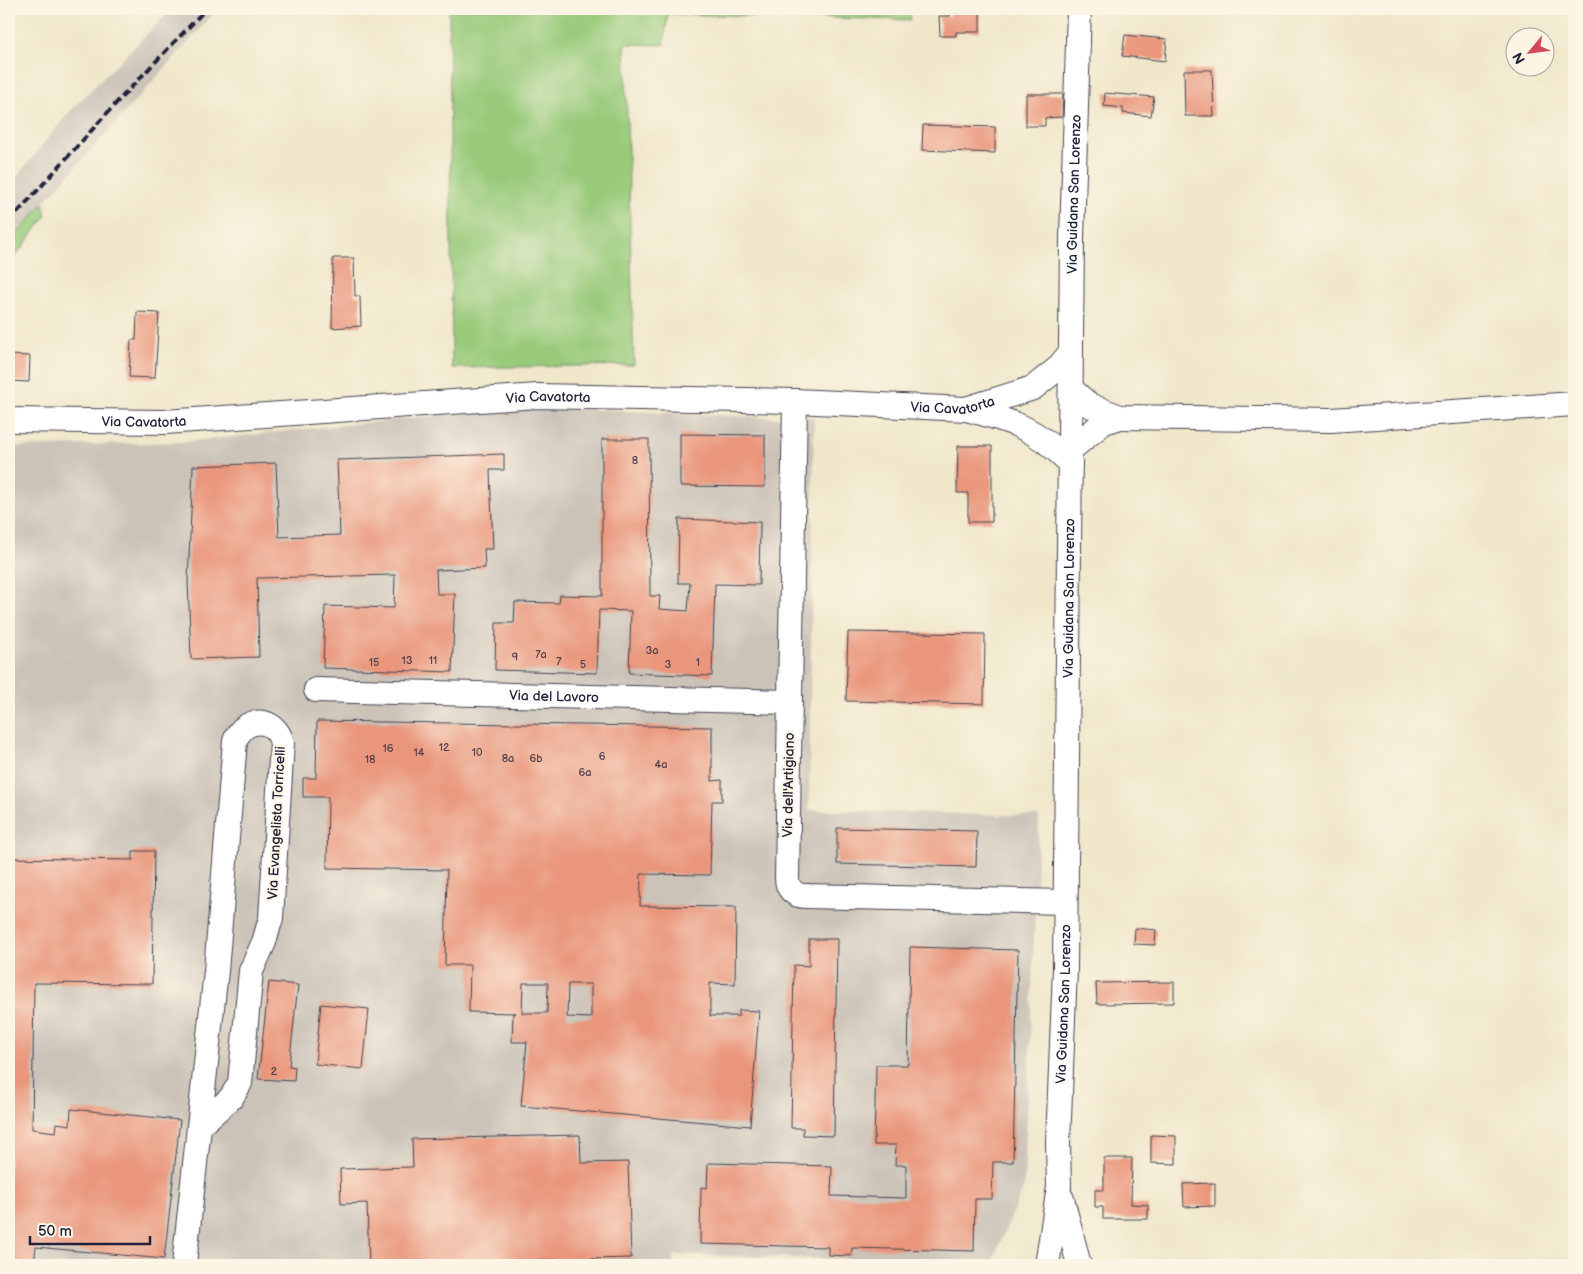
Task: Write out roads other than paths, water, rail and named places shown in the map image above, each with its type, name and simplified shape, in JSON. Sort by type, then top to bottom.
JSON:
[{"type":"street","name":"Via Guidana San Lorenzo","points":[[1059,1187],[1058,1143],[1066,902],[1070,400],[1079,9]]},
{"type":"street","name":"Via Cavatorta","points":[[9,420],[165,422],[537,396],[795,401],[966,408],[1033,388],[1057,369],[1071,352]]},
{"type":"street","points":[[1025,391],[1040,391],[1060,400],[1070,400],[1089,405],[1120,417]]},
{"type":"street","points":[[1030,430],[1050,426],[1070,400]]},
{"type":"street","name":"Via dell'Artigiano","points":[[795,401],[787,883],[795,895],[1066,902]]},
{"type":"street","points":[[966,408],[997,417],[1030,430],[1070,457],[1086,435],[1104,422],[1120,417],[1331,420],[1574,404]]},
{"type":"street","name":"Via del Lavoro","points":[[316,690],[790,702]]},
{"type":"street","name":"Via Evangelista Torricelli","points":[[184,1265],[199,1126],[216,971],[235,740],[242,728],[249,723],[264,722],[276,730],[282,744],[270,918],[264,942],[251,971],[240,1084],[231,1098],[199,1126]]},
{"type":"street","points":[[1047,1265],[1059,1187]]},
{"type":"street","points":[[1059,1187],[1078,1265]]},
{"type":"railway","points":[[9,222],[118,101],[206,9]]}]
